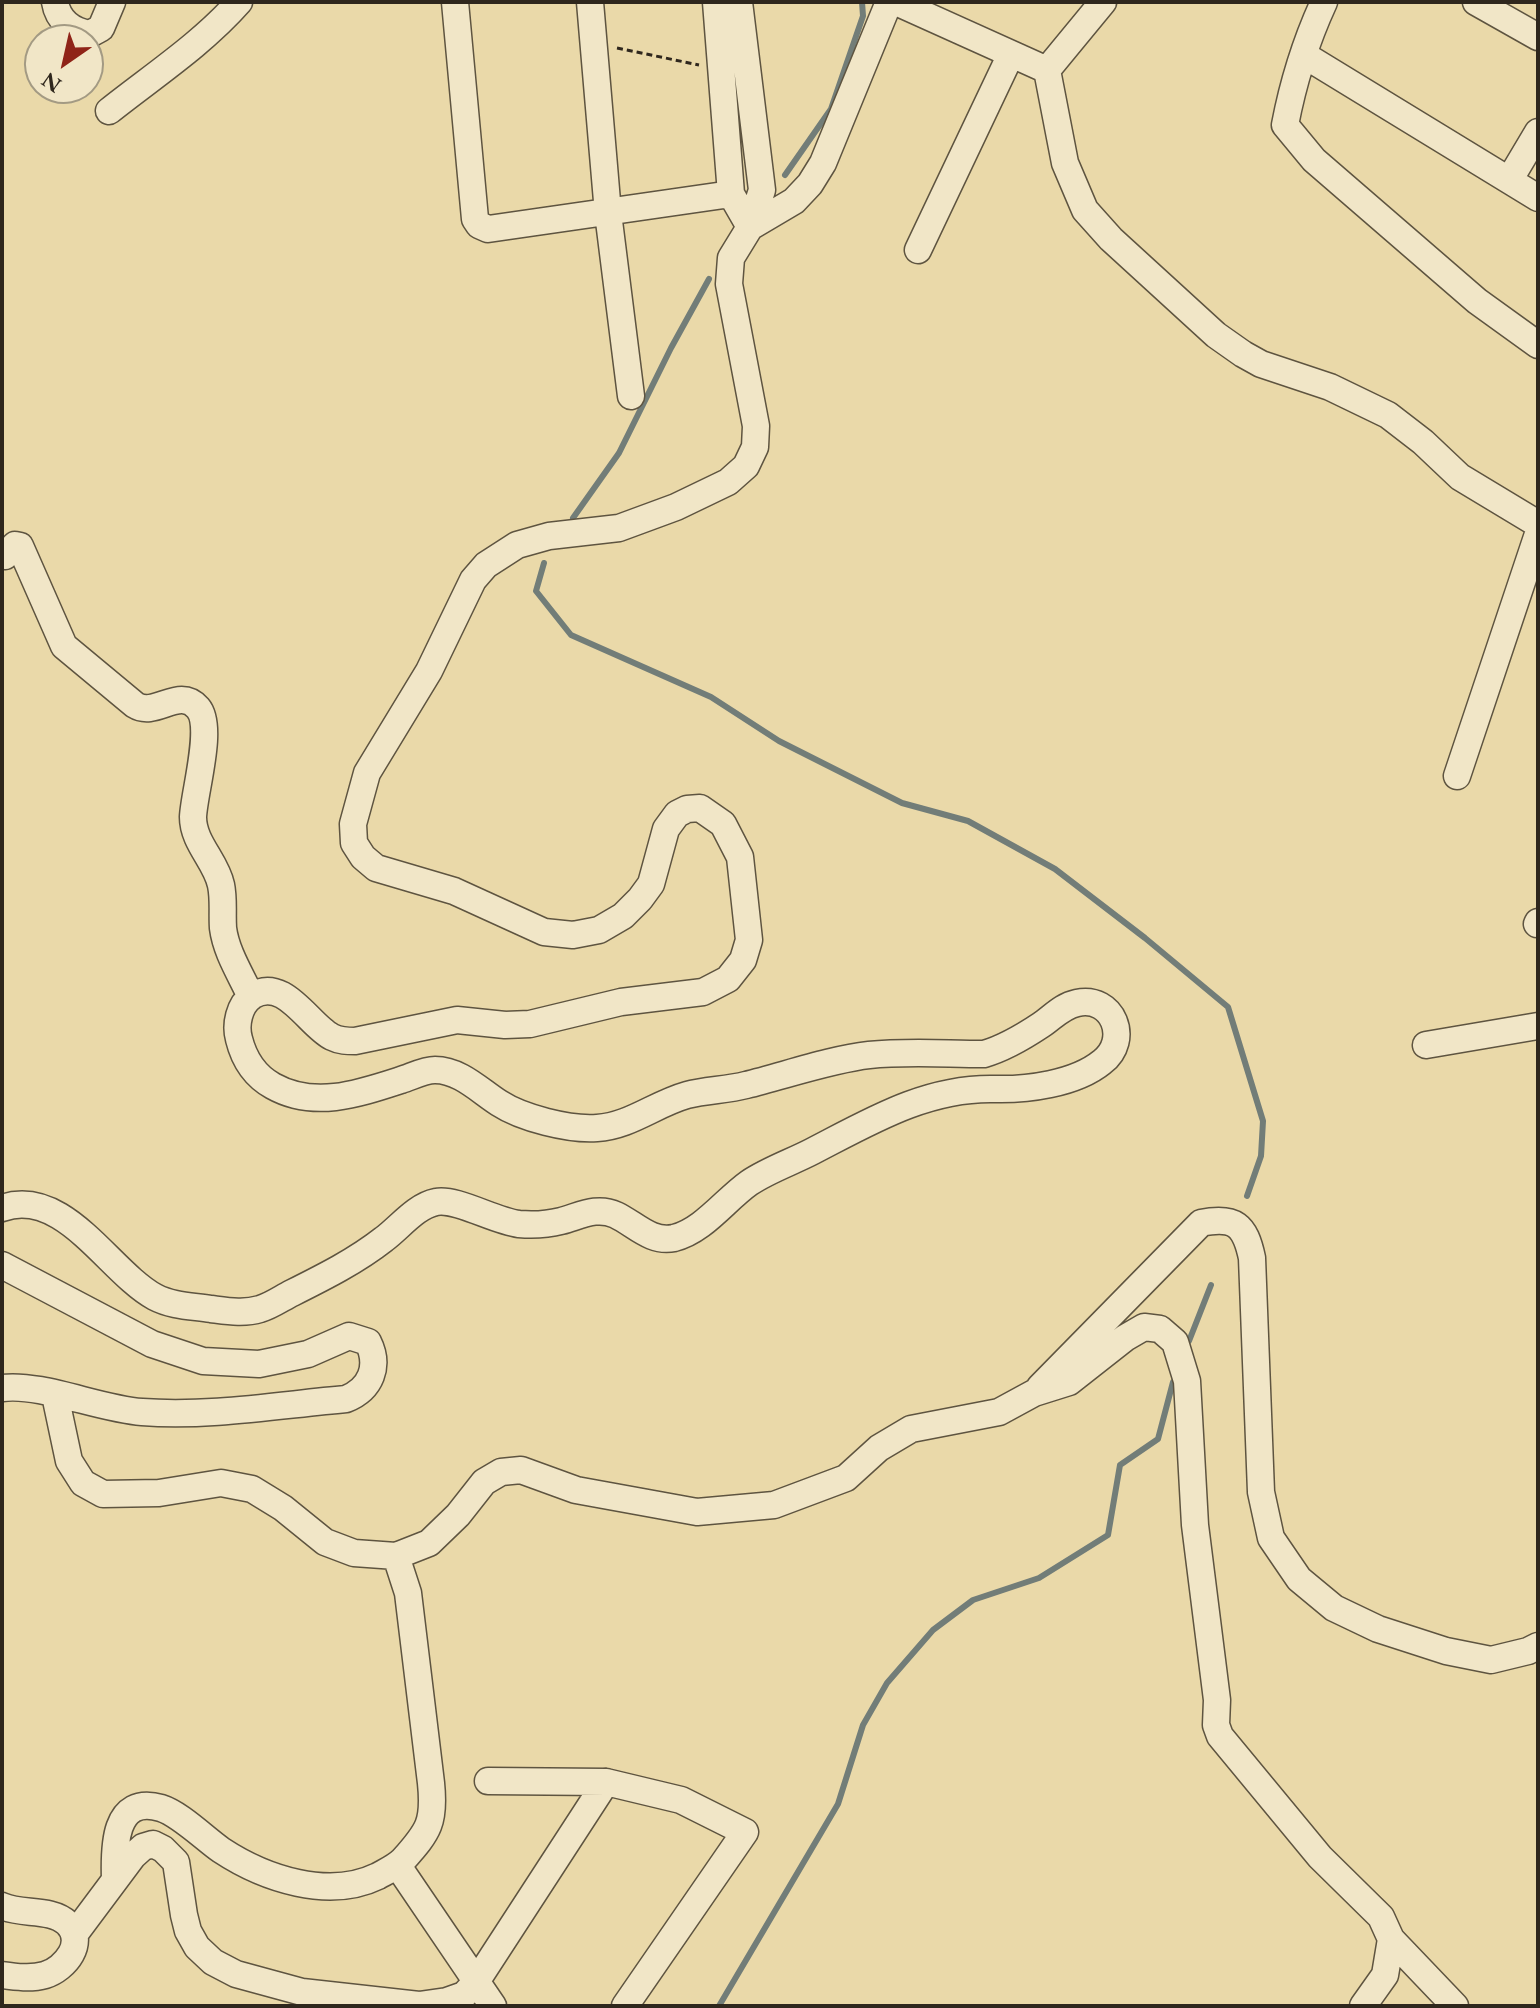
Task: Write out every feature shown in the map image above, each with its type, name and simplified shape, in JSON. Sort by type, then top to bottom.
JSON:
[{"type":"street","points":[[55,2],[66,24],[78,32],[90,34],[101,28],[112,2]]},
{"type":"street","points":[[109,111],[192,47],[239,2]]},
{"type":"street","points":[[455,2],[475,219],[479,225],[488,229],[731,194]]},
{"type":"street","points":[[590,2],[608,213],[631,396]]},
{"type":"street","points":[[716,2],[731,194],[750,227]]},
{"type":"street","points":[[2,1208],[14,1203],[45,1209],[83,1232],[152,1295],[169,1303],[250,1311],[261,1309],[354,1259],[419,1209],[434,1202],[447,1202],[519,1224],[558,1222],[601,1210],[656,1238],[673,1239],[696,1227],[754,1180],[922,1098],[951,1092],[1012,1089],[1062,1080],[1103,1062],[1113,1050],[1117,1036],[1115,1021],[1108,1010],[1096,1002],[1081,1001],[1065,1006],[1045,1023],[1003,1048],[984,1054],[867,1055],[731,1089],[687,1095],[650,1109],[624,1124],[595,1129],[560,1126],[502,1105],[447,1071],[433,1070],[366,1091],[321,1100],[291,1096],[264,1080],[243,1056],[236,1029],[241,1010],[251,997],[265,991],[283,996],[299,1006],[329,1036],[341,1041],[355,1041],[457,1020],[530,1024],[621,1002],[703,992],[728,979],[743,960],[749,940],[740,857],[723,824],[700,808],[687,809],[671,821],[651,884],[631,908],[599,930],[573,935],[544,932],[454,891],[376,868],[363,857],[354,843],[353,824],[367,773],[429,671],[473,580],[486,565],[517,545],[549,536],[619,528],[676,507],[728,482],[746,466],[755,447],[756,426],[728,271],[731,258],[750,227],[762,190],[739,2]]},
{"type":"street","points":[[750,227],[794,201],[810,184],[823,163],[889,2]]},
{"type":"street","points":[[896,2],[1047,70]]},
{"type":"street","points":[[1047,70],[1103,2]]},
{"type":"street","points":[[1324,2],[1304,55],[1285,125],[1314,160],[1477,301],[1538,345]]},
{"type":"street","points":[[1476,2],[1538,37]]},
{"type":"street","points":[[918,250],[1011,54]]},
{"type":"street","points":[[1304,55],[1538,198]]},
{"type":"street","points":[[1047,70],[1065,163],[1085,210],[1111,239],[1216,335],[1243,354],[1261,364],[1330,387],[1388,415],[1460,477],[1538,524]]},
{"type":"street","points":[[1510,179],[1538,132]]},
{"type":"street","points":[[1457,776],[1538,534]]},
{"type":"street","points":[[5,556],[15,545],[20,546],[64,646],[135,705],[150,709],[184,700],[199,710],[204,719],[204,735],[194,828],[222,886],[226,942],[251,997]]},
{"type":"street","points":[[1426,1045],[1538,1026]]},
{"type":"street","points":[[1034,1393],[1201,1223],[1221,1219],[1237,1225],[1248,1237],[1252,1258],[1261,1492],[1271,1538],[1299,1579],[1334,1608],[1378,1629],[1446,1651],[1491,1660],[1538,1646]]},
{"type":"street","points":[[2,1265],[152,1344],[203,1361],[259,1364],[308,1354],[349,1336],[368,1342],[374,1354],[373,1372],[368,1384],[358,1394],[346,1399],[176,1414],[138,1412],[14,1387],[2,1388]]},
{"type":"street","points":[[55,1395],[69,1461],[83,1483],[103,1494],[159,1493],[221,1483],[252,1489],[283,1508],[325,1542],[354,1553],[396,1556],[429,1543],[458,1515],[484,1482],[501,1472],[521,1470],[576,1490],[697,1512],[774,1505],[846,1478],[879,1448],[911,1429],[999,1412],[1034,1393],[1069,1382],[1144,1327],[1160,1329],[1175,1342],[1187,1381],[1195,1525],[1217,1700],[1216,1725],[1220,1736],[1320,1857],[1381,1917],[1391,1939],[1455,2006]]},
{"type":"street","points":[[115,1879],[114,1849],[118,1831],[126,1815],[136,1807],[149,1806],[164,1809],[225,1852],[265,1871],[310,1886],[360,1885],[398,1866],[426,1833],[433,1806],[408,1593],[396,1556]]},
{"type":"street","points":[[488,1781],[606,1782],[681,1800],[745,1832],[625,2006]]},
{"type":"street","points":[[74,1935],[133,1856],[143,1847],[153,1844],[176,1862],[186,1923],[197,1947],[213,1962],[236,1974],[302,1992],[419,2005],[447,2001],[464,1995],[476,1982],[606,1782]]},
{"type":"street","points":[[398,1866],[493,2006]]},
{"type":"street","points":[[2,1906],[54,1916],[67,1923],[74,1935],[74,1950],[66,1963],[47,1975],[25,1978],[2,1975]]},
{"type":"street","points":[[1363,2006],[1385,1975],[1391,1939]]},
{"type":"path","points":[[594,43],[723,69]]},
{"type":"waterway","points":[[785,175],[831,109],[863,16],[862,2]]},
{"type":"waterway","points":[[573,518],[619,453],[709,279]]},
{"type":"waterway","points":[[544,563],[536,591],[571,635],[711,697],[779,741],[902,803],[968,821],[1055,869],[1228,1007],[1263,1121],[1261,1156],[1247,1196]]},
{"type":"waterway","points":[[1189,1341],[1211,1285]]},
{"type":"waterway","points":[[719,2006],[838,1804],[863,1725],[887,1683],[933,1630],[973,1600],[1039,1578],[1108,1535],[1120,1465],[1158,1439],[1173,1382]]}]
